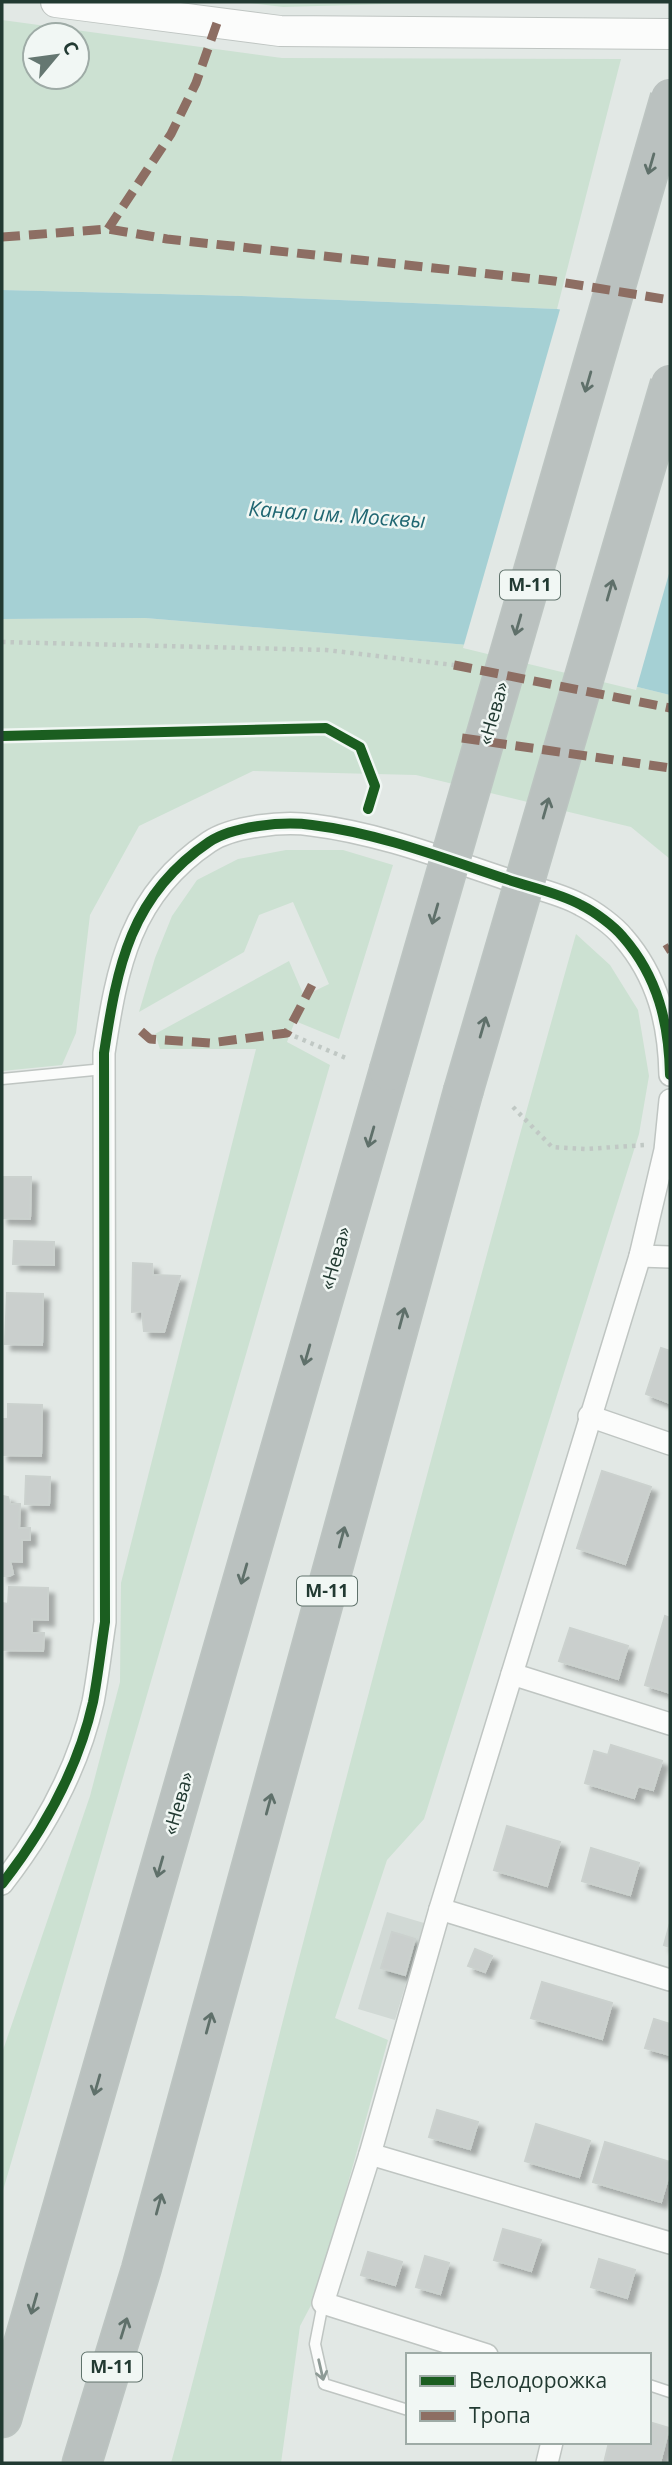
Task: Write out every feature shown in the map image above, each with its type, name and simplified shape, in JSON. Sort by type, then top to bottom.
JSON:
[{"type":"highway","name":"«Нева»","points":[[2,2418],[670,98]]},
{"type":"highway","name":"М-11","points":[[82,2463],[141,2270],[463,1092],[670,384]]},
{"type":"main road","points":[[56,2],[281,31],[670,34]]},
{"type":"street","points":[[2,1884],[28,1850],[66,1783],[92,1704],[105,1622],[104,1053],[120,965],[143,910],[174,870],[211,841],[259,825],[310,824],[367,835],[423,851],[582,905],[622,935],[642,962],[660,998],[669,1041],[670,1074]]},
{"type":"street","points":[[473,2353],[323,2303],[370,2154],[440,1909],[589,1416],[640,1256],[665,1150],[670,1100]]},
{"type":"street","points":[[640,1256],[670,1257]]},
{"type":"street","points":[[589,1416],[670,1444]]},
{"type":"street","points":[[512,1674],[670,1724]]},
{"type":"street","points":[[440,1909],[670,1980]]},
{"type":"street","points":[[370,2154],[670,2243]]},
{"type":"street","points":[[547,2463],[552,2444]]},
{"type":"lane","points":[[2,1079],[104,1069]]},
{"type":"lane","points":[[323,2303],[315,2344],[324,2384],[406,2409]]},
{"type":"lane","points":[[651,2386],[670,2392]]},
{"type":"path","points":[[2,642],[326,650],[454,665]]},
{"type":"path","points":[[287,1032],[346,1058]]},
{"type":"path","points":[[513,1107],[552,1147],[586,1149],[645,1145]]},
{"type":"shaded area","points":[[387,1912],[424,1923],[395,2020],[358,2009]]},
{"type":"green space","points":[[243,2],[457,2],[283,7]]},
{"type":"green space","points":[[2,20],[21,23],[21,91],[91,91],[91,32],[282,58],[621,59],[557,309],[241,296],[2,290]]},
{"type":"green space","points":[[145,618],[468,645],[670,695],[670,859],[631,827],[416,775],[253,771],[139,826],[90,915],[76,1033],[62,1065],[2,1071],[2,619]]},
{"type":"green space","points":[[286,850],[343,850],[393,865],[339,1039],[295,1021],[287,1042],[330,1065],[2,2194],[2,2053],[90,1796],[120,1682],[121,1583],[256,1049],[160,1049],[155,1034],[289,961],[304,996],[329,984],[293,902],[259,915],[244,952],[139,1012],[155,958],[172,916],[197,880],[238,859]]},
{"type":"green space","points":[[576,934],[610,965],[638,1010],[649,1076],[639,1134],[424,1819],[387,1860],[335,2018],[388,2040],[317,2294],[300,2326],[281,2463],[171,2463],[364,1711]]},
{"type":"water","name":"Канал им. Москвы","points":[[2,290],[241,296],[557,309],[670,329],[670,695],[468,645],[145,618],[2,619]]},
{"type":"pier","points":[[561,306],[670,325],[670,570],[636,690],[463,648]]},
{"type":"building","points":[[2,1177],[31,1177],[30,1219],[2,1218]]},
{"type":"building","points":[[14,1241],[54,1242],[54,1265],[13,1264]]},
{"type":"building","points":[[133,1263],[152,1264],[153,1275],[180,1276],[164,1332],[144,1331],[142,1311],[132,1312]]},
{"type":"building","points":[[7,1293],[43,1294],[42,1345],[5,1344]]},
{"type":"building","points":[[661,1348],[670,1351],[670,1403],[646,1394]]},
{"type":"building","points":[[8,1404],[42,1405],[41,1456],[2,1455],[2,1419],[8,1419]]},
{"type":"building","points":[[602,1471],[651,1487],[625,1564],[577,1548]]},
{"type":"building","points":[[26,1476],[50,1477],[49,1505],[25,1504]]},
{"type":"building","points":[[3,1496],[8,1497],[10,1504],[20,1504],[19,1528],[30,1528],[30,1540],[22,1540],[22,1562],[10,1561],[13,1574],[9,1576],[2,1576]]},
{"type":"building","points":[[9,1587],[48,1588],[48,1620],[32,1619],[32,1633],[44,1633],[43,1651],[2,1650],[2,1603],[8,1604]]},
{"type":"building","points":[[665,1616],[670,1618],[670,1693],[645,1685]]},
{"type":"building","points":[[570,1628],[628,1646],[618,1679],[559,1661]]},
{"type":"building","points":[[611,1745],[662,1761],[653,1790],[638,1786],[634,1798],[585,1783],[594,1751],[608,1755]]},
{"type":"building","points":[[507,1826],[560,1842],[547,1886],[494,1870]]},
{"type":"building","points":[[591,1848],[639,1863],[630,1895],[582,1881]]},
{"type":"building","points":[[670,1923],[670,1947],[664,1945]]},
{"type":"building","points":[[392,1932],[415,1939],[405,1975],[381,1968]]},
{"type":"building","points":[[475,1949],[492,1956],[485,1972],[468,1966]]},
{"type":"building","points":[[542,1982],[612,2003],[602,2039],[531,2018]]},
{"type":"building","points":[[654,2019],[670,2024],[670,2055],[645,2048]]},
{"type":"building","points":[[437,2110],[478,2122],[470,2149],[429,2137]]},
{"type":"building","points":[[536,2124],[590,2141],[579,2177],[525,2161]]},
{"type":"building","points":[[605,2142],[670,2162],[661,2202],[593,2182]]},
{"type":"building","points":[[503,2229],[541,2240],[531,2271],[494,2260]]},
{"type":"building","points":[[368,2252],[402,2262],[395,2285],[361,2275]]},
{"type":"building","points":[[425,2256],[449,2263],[440,2294],[416,2287]]},
{"type":"building","points":[[599,2259],[635,2270],[627,2298],[591,2287]]},
{"type":"building","points":[[651,2423],[669,2428],[660,2463],[604,2463],[609,2444],[651,2444]]},
{"type":"marked path","points":[[108,229],[171,134],[196,83],[217,23]]},
{"type":"marked path","points":[[2,237],[108,229],[167,239],[554,281],[670,300]]},
{"type":"marked path","points":[[454,665],[670,708]]},
{"type":"marked path","points":[[462,738],[670,768]]},
{"type":"marked path","points":[[665,950],[670,947]]},
{"type":"marked path","points":[[141,1031],[150,1039],[210,1043],[287,1033],[312,985]]},
{"type":"cycle path","points":[[2,736],[326,728],[360,747],[375,786],[368,809]]},
{"type":"cycle path","points":[[2,1884],[32,1842],[58,1798],[87,1727],[93,1702],[105,1622],[104,1053],[122,962],[144,909],[161,885],[182,863],[219,837],[259,826],[300,824],[386,840],[564,897],[592,911],[615,928],[645,968],[664,1019],[670,1075]]}]
